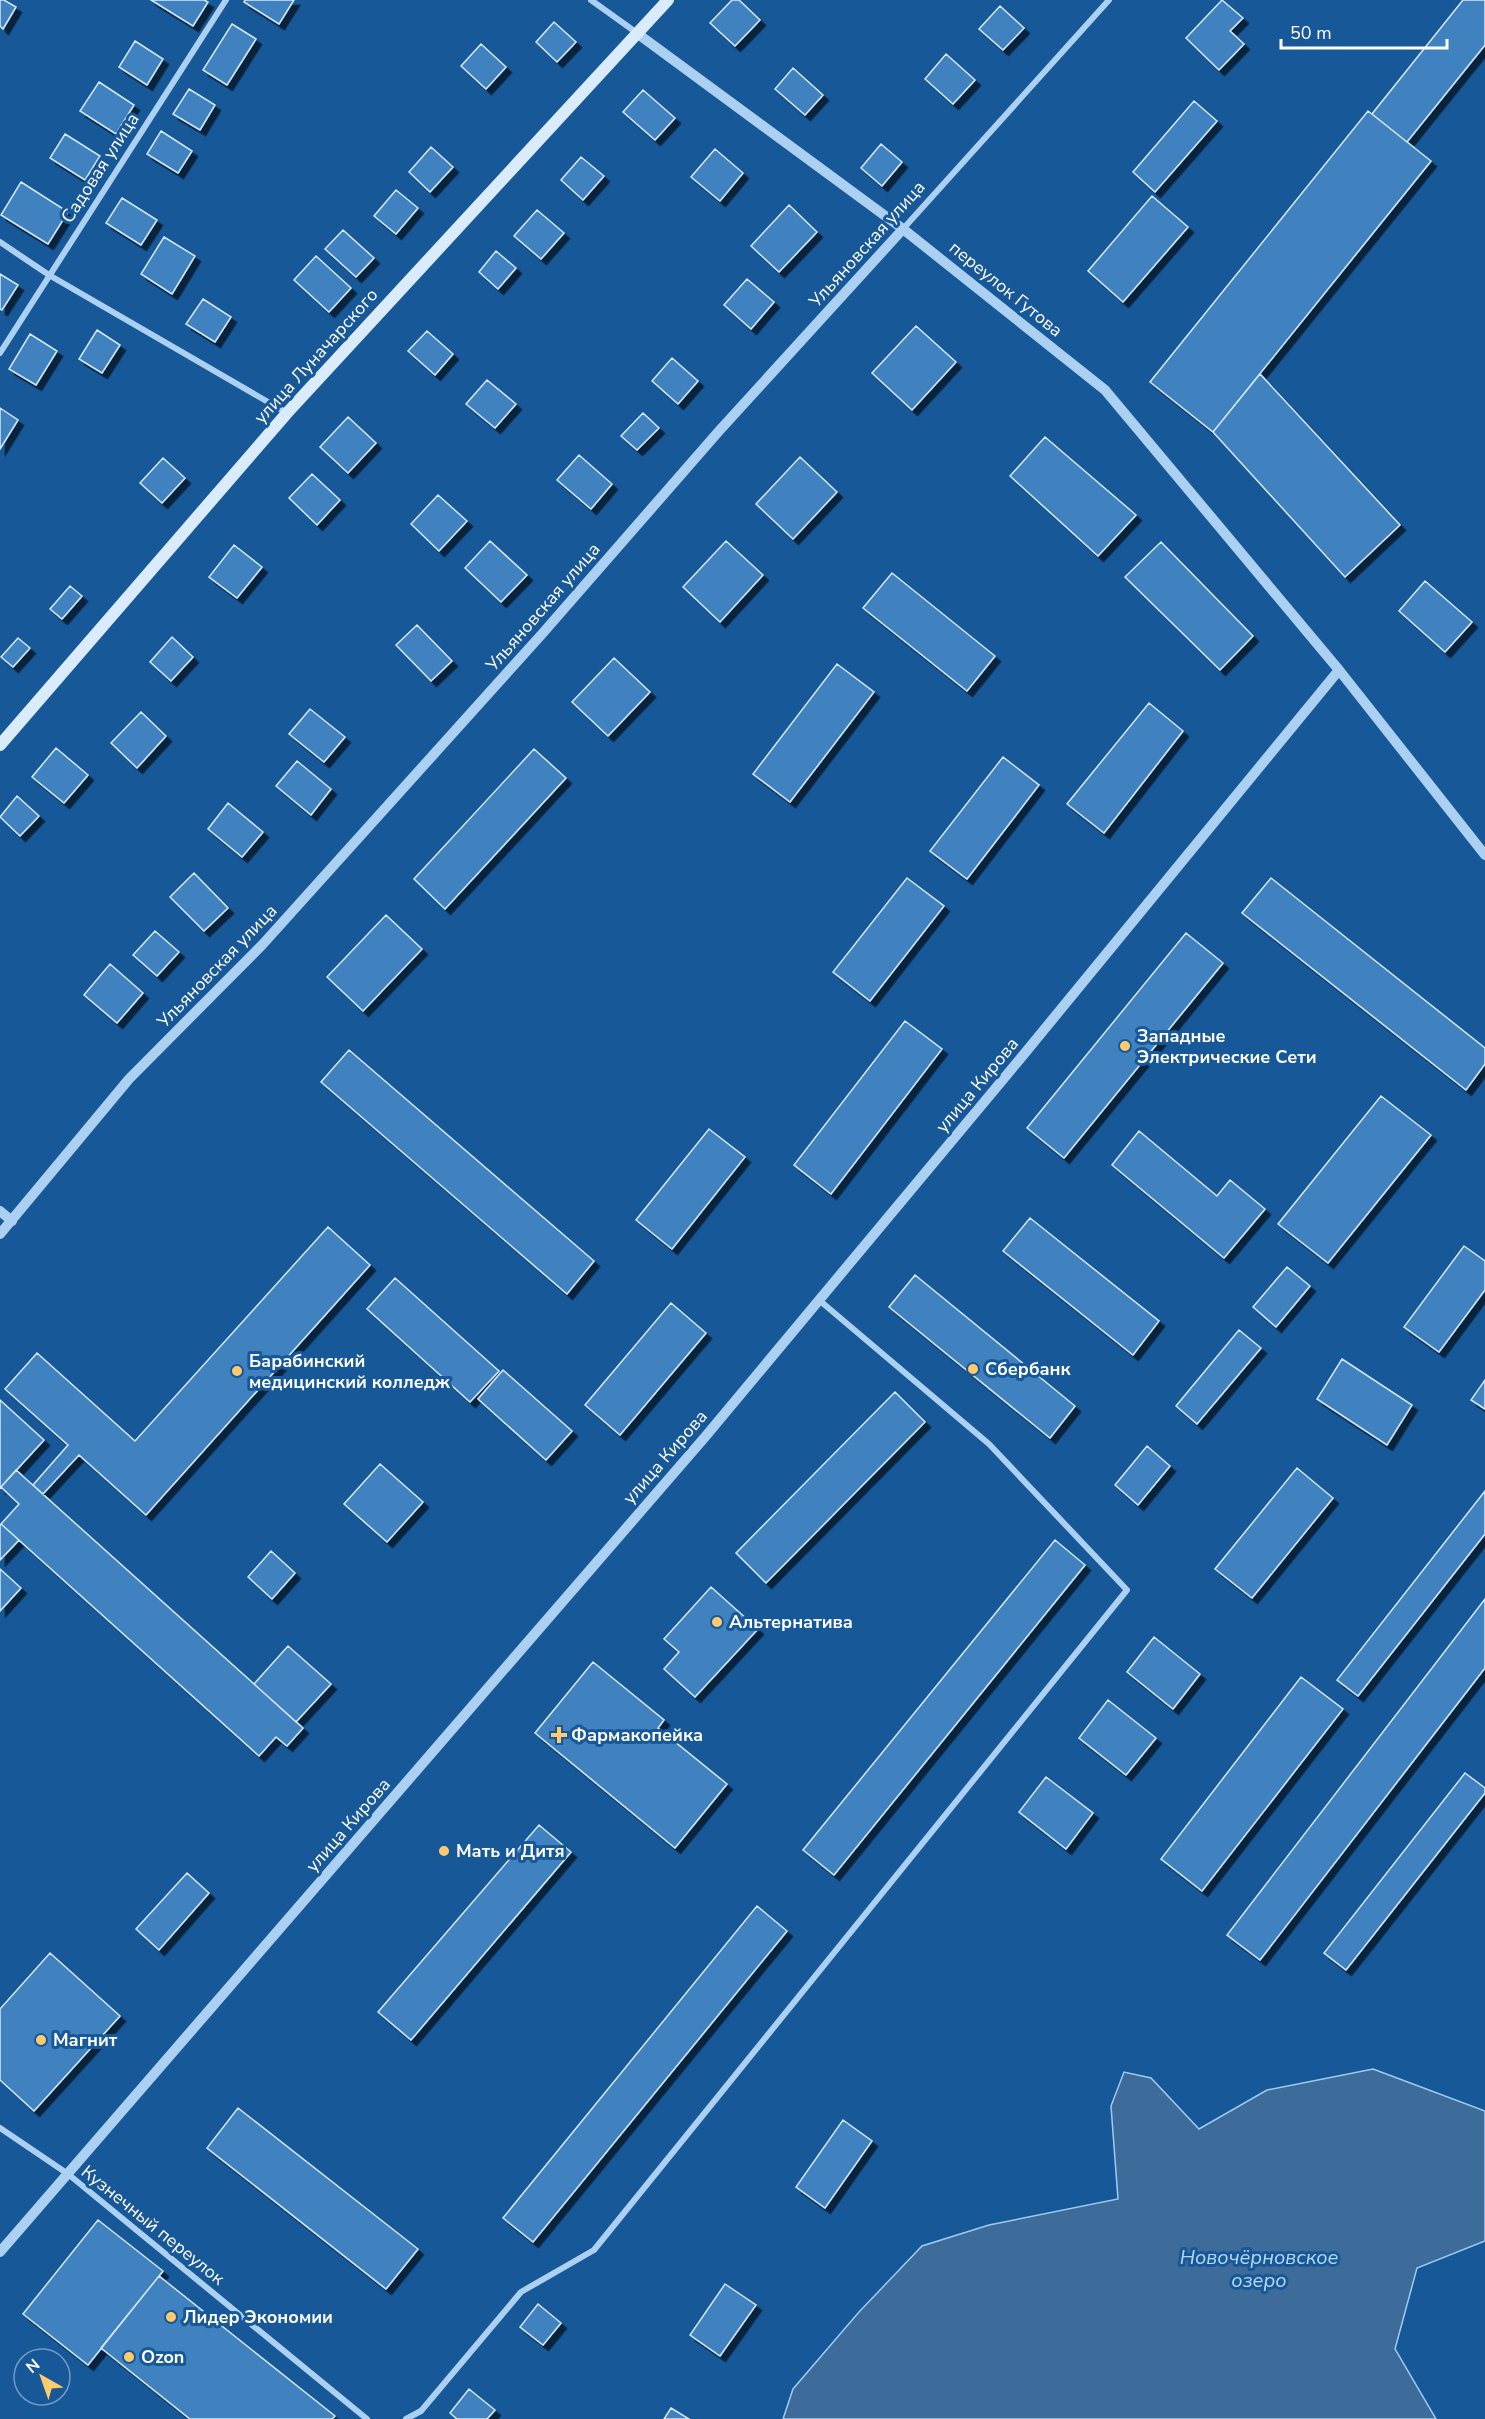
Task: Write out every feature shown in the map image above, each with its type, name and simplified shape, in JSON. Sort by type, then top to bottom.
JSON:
[{"type":"main road","name":"улица Луначарского","points":[[0,745],[287,413],[668,0]]},
{"type":"street","name":"Садовая улица","points":[[0,353],[226,0]]},
{"type":"street","name":"переулок Гутова","points":[[591,0],[903,229],[1106,390],[1339,670],[1485,855]]},
{"type":"street","name":"Ульяновская улица","points":[[0,1234],[129,1079],[264,944],[542,634],[719,431],[1109,0]]},
{"type":"street","points":[[0,242],[49,275],[287,413]]},
{"type":"street","name":"улица Кирова","points":[[0,2252],[705,1437],[1339,670]]},
{"type":"street","points":[[0,1211],[12,1221]]},
{"type":"street","points":[[406,2419],[421,2411],[521,2292],[594,2250],[1127,1590],[989,1444],[819,1300]]},
{"type":"street","name":"Кузнечный переулок","points":[[0,2128],[68,2174],[367,2419]]},
{"type":"water","name":"Новочёрновское озеро","points":[[1373,2069],[1485,2111],[1485,2241],[1417,2268],[1395,2349],[1436,2419],[783,2419],[793,2389],[859,2312],[922,2246],[989,2225],[1118,2199],[1111,2106],[1124,2072],[1151,2078],[1199,2129],[1267,2090]]},
{"type":"building","points":[[0,0],[16,7],[3,29],[0,26]]},
{"type":"building","points":[[151,0],[204,0],[208,2],[193,26]]},
{"type":"building","points":[[245,0],[294,0],[279,24],[244,2]]},
{"type":"building","points":[[732,0],[739,0],[760,20],[735,46],[710,23]]},
{"type":"building","points":[[1222,0],[1243,18],[1230,31],[1244,44],[1219,70],[1186,38]]},
{"type":"building","points":[[1463,0],[1485,0],[1485,45],[1407,142],[1372,114]]},
{"type":"building","points":[[1000,6],[1024,28],[1003,50],[979,29]]},
{"type":"building","points":[[554,22],[576,42],[557,62],[536,42]]},
{"type":"building","points":[[232,24],[256,39],[227,85],[203,70]]},
{"type":"building","points":[[135,41],[163,59],[147,85],[119,67]]},
{"type":"building","points":[[481,44],[506,67],[486,89],[461,66]]},
{"type":"building","points":[[946,54],[975,80],[953,104],[925,79]]},
{"type":"building","points":[[793,68],[823,95],[805,115],[775,89]]},
{"type":"building","points":[[99,82],[134,105],[116,134],[80,111]]},
{"type":"building","points":[[189,89],[215,105],[200,130],[173,114]]},
{"type":"building","points":[[643,90],[675,118],[655,140],[623,112]]},
{"type":"building","points":[[1194,101],[1217,121],[1155,192],[1133,172]]},
{"type":"building","points":[[1368,111],[1431,161],[1213,432],[1150,382]]},
{"type":"building","points":[[161,131],[192,151],[178,173],[147,154]]},
{"type":"building","points":[[65,134],[100,156],[85,180],[50,158]]},
{"type":"building","points":[[881,144],[902,162],[882,186],[861,168]]},
{"type":"building","points":[[431,147],[453,167],[430,192],[409,172]]},
{"type":"building","points":[[715,149],[743,173],[720,201],[691,177]]},
{"type":"building","points":[[581,157],[604,176],[583,200],[561,180]]},
{"type":"building","points":[[21,182],[68,212],[48,244],[1,215]]},
{"type":"building","points":[[396,190],[418,208],[396,234],[374,216]]},
{"type":"building","points":[[1152,196],[1188,227],[1123,302],[1088,271]]},
{"type":"building","points":[[122,198],[157,220],[141,245],[106,223]]},
{"type":"building","points":[[789,205],[817,232],[779,272],[751,246]]},
{"type":"building","points":[[537,210],[564,233],[541,259],[514,236]]},
{"type":"building","points":[[343,230],[374,258],[356,277],[325,249]]},
{"type":"building","points":[[164,237],[195,256],[172,294],[141,274]]},
{"type":"building","points":[[496,251],[516,268],[498,289],[479,272]]},
{"type":"building","points":[[316,256],[351,288],[329,312],[294,280]]},
{"type":"building","points":[[0,274],[18,285],[2,310],[0,309]]},
{"type":"building","points":[[747,279],[774,302],[751,329],[724,305]]},
{"type":"building","points":[[203,299],[231,317],[215,342],[186,324]]},
{"type":"building","points":[[916,326],[956,362],[912,410],[872,373]]},
{"type":"building","points":[[97,330],[120,345],[102,373],[79,359]]},
{"type":"building","points":[[427,331],[453,354],[435,375],[408,351]]},
{"type":"building","points":[[30,334],[57,351],[36,385],[9,369]]},
{"type":"building","points":[[672,358],[698,381],[678,404],[652,381]]},
{"type":"building","points":[[1260,374],[1400,525],[1345,577],[1213,432]]},
{"type":"building","points":[[487,380],[516,404],[495,428],[466,404]]},
{"type":"building","points":[[0,408],[18,420],[0,449]]},
{"type":"building","points":[[643,413],[659,428],[637,450],[621,436]]},
{"type":"building","points":[[348,417],[376,443],[348,473],[320,447]]},
{"type":"building","points":[[1045,437],[1136,515],[1098,556],[1010,476]]},
{"type":"building","points":[[579,455],[612,484],[591,509],[557,480]]},
{"type":"building","points":[[800,457],[837,492],[793,539],[756,504]]},
{"type":"building","points":[[163,458],[185,478],[162,503],[140,483]]},
{"type":"building","points":[[312,474],[340,500],[317,525],[289,498]]},
{"type":"building","points":[[438,495],[467,521],[439,551],[411,524]]},
{"type":"building","points":[[490,541],[527,575],[501,602],[465,568]]},
{"type":"building","points":[[726,541],[763,575],[720,622],[683,587]]},
{"type":"building","points":[[1161,542],[1253,636],[1220,670],[1125,577]]},
{"type":"building","points":[[234,545],[262,567],[237,598],[209,577]]},
{"type":"building","points":[[892,573],[995,656],[967,691],[863,608]]},
{"type":"building","points":[[1425,581],[1472,622],[1445,652],[1399,611]]},
{"type":"building","points":[[70,586],[82,596],[62,619],[50,609]]},
{"type":"building","points":[[417,625],[452,661],[431,681],[396,645]]},
{"type":"building","points":[[172,637],[193,657],[171,681],[150,662]]},
{"type":"building","points":[[18,638],[30,648],[13,667],[1,657]]},
{"type":"building","points":[[614,658],[650,692],[608,736],[572,702]]},
{"type":"building","points":[[837,664],[874,692],[790,802],[753,774]]},
{"type":"building","points":[[1149,703],[1183,731],[1104,833],[1067,804]]},
{"type":"building","points":[[310,709],[345,737],[324,762],[289,734]]},
{"type":"building","points":[[141,712],[166,736],[137,768],[111,743]]},
{"type":"building","points":[[56,748],[88,775],[64,803],[32,777]]},
{"type":"building","points":[[534,749],[566,778],[445,909],[414,879]]},
{"type":"building","points":[[1003,757],[1039,785],[967,879],[930,851]]},
{"type":"building","points":[[297,761],[331,789],[311,815],[276,786]]},
{"type":"building","points":[[17,796],[39,816],[20,836],[0,817]]},
{"type":"building","points":[[228,803],[263,832],[242,857],[208,829]]},
{"type":"building","points":[[194,873],[228,908],[204,931],[170,897]]},
{"type":"building","points":[[907,878],[944,906],[870,1001],[833,972]]},
{"type":"building","points":[[1271,878],[1485,1048],[1485,1064],[1466,1090],[1242,913]]},
{"type":"building","points":[[386,915],[422,949],[363,1011],[327,977]]},
{"type":"building","points":[[155,931],[179,952],[157,976],[133,955]]},
{"type":"building","name":"Западные Электрические Сети","points":[[1186,933],[1223,963],[1064,1158],[1027,1128]]},
{"type":"building","points":[[110,964],[143,993],[117,1023],[84,995]]},
{"type":"building","points":[[905,1021],[942,1049],[831,1194],[794,1165]]},
{"type":"building","points":[[349,1050],[594,1261],[567,1294],[321,1082]]},
{"type":"building","points":[[1381,1096],[1431,1135],[1328,1263],[1278,1224]]},
{"type":"building","points":[[709,1129],[745,1157],[672,1249],[636,1220]]},
{"type":"building","points":[[1139,1131],[1217,1196],[1230,1180],[1265,1209],[1224,1258],[1112,1165]]},
{"type":"building","points":[[1030,1218],[1159,1321],[1133,1355],[1003,1251]]},
{"type":"building","name":"Барабинский медицинский колледж","points":[[328,1227],[370,1265],[146,1515],[79,1455],[43,1494],[33,1485],[68,1445],[5,1389],[37,1353],[135,1441]]},
{"type":"building","points":[[1464,1246],[1485,1261],[1485,1290],[1439,1352],[1404,1327]]},
{"type":"building","points":[[1287,1267],[1310,1286],[1276,1327],[1253,1307]]},
{"type":"building","points":[[915,1275],[1075,1406],[1050,1438],[889,1307]]},
{"type":"building","points":[[395,1278],[499,1371],[470,1402],[367,1309]]},
{"type":"building","points":[[671,1303],[706,1333],[620,1435],[585,1405]]},
{"type":"building","points":[[1239,1330],[1261,1348],[1197,1424],[1176,1406]]},
{"type":"building","points":[[1342,1359],[1412,1405],[1387,1445],[1317,1399]]},
{"type":"building","points":[[503,1370],[572,1431],[546,1460],[478,1399]]},
{"type":"building","points":[[1485,1380],[1485,1409],[1471,1400]]},
{"type":"building","points":[[895,1392],[925,1422],[766,1583],[736,1553]]},
{"type":"building","points":[[0,1400],[44,1440],[0,1488]]},
{"type":"building","points":[[1147,1446],[1170,1466],[1138,1505],[1115,1485]]},
{"type":"building","points":[[380,1464],[423,1502],[387,1542],[344,1504]]},
{"type":"building","points":[[1297,1468],[1333,1498],[1252,1598],[1215,1569]]},
{"type":"building","points":[[16,1470],[303,1728],[287,1746],[276,1737],[259,1756],[1,1524],[19,1504],[1,1487]]},
{"type":"building","points":[[1485,1491],[1485,1534],[1358,1696],[1337,1680]]},
{"type":"building","points":[[0,1525],[19,1540],[0,1560]]},
{"type":"building","points":[[1055,1540],[1085,1565],[834,1875],[803,1850]]},
{"type":"building","points":[[271,1551],[295,1573],[272,1599],[248,1577]]},
{"type":"building","points":[[0,1569],[21,1588],[0,1611]]},
{"type":"building","points":[[711,1587],[758,1629],[695,1697],[664,1669],[679,1652],[664,1639]]},
{"type":"building","points":[[1485,1599],[1485,1668],[1260,1960],[1227,1935]]},
{"type":"building","points":[[1154,1637],[1200,1674],[1173,1709],[1127,1672]]},
{"type":"building","points":[[288,1646],[331,1684],[296,1722],[254,1684]]},
{"type":"building","points":[[593,1662],[664,1720],[658,1728],[727,1784],[675,1848],[535,1733]]},
{"type":"building","points":[[1301,1677],[1343,1709],[1202,1891],[1161,1859]]},
{"type":"building","points":[[1108,1700],[1156,1738],[1126,1775],[1079,1738]]},
{"type":"building","points":[[1465,1773],[1485,1788],[1485,1793],[1346,1970],[1324,1953]]},
{"type":"building","points":[[1046,1777],[1093,1813],[1066,1849],[1019,1812]]},
{"type":"building","points":[[539,1825],[571,1852],[411,2040],[378,2012]]},
{"type":"building","points":[[187,1873],[209,1893],[159,1950],[136,1929]]},
{"type":"building","points":[[757,1906],[787,1931],[533,2242],[503,2218]]},
{"type":"building","points":[[50,1953],[120,2016],[34,2111],[0,2080],[0,2009]]},
{"type":"building","points":[[238,2108],[418,2249],[386,2289],[207,2148]]},
{"type":"building","points":[[843,2120],[872,2141],[825,2208],[796,2187]]},
{"type":"building","points":[[98,2220],[163,2271],[88,2365],[72,2352],[72,2347],[65,2347],[23,2314]]},
{"type":"building","points":[[159,2276],[335,2416],[332,2419],[190,2419],[101,2348]]},
{"type":"building","points":[[725,2284],[756,2305],[720,2356],[690,2335]]},
{"type":"building","points":[[538,2304],[561,2323],[543,2345],[520,2327]]},
{"type":"building","points":[[469,2389],[495,2410],[487,2419],[457,2419],[450,2413]]},
{"type":"building","points":[[671,2408],[689,2419],[664,2419]]},
{"type":"place","name":"Западные Электрические Сети","points":[[1125,1046]]},
{"type":"place","name":"Сбербанк","points":[[973,1369]]},
{"type":"place","name":"Барабинский медицинский колледж","points":[[237,1371]]},
{"type":"place","name":"Альтернатива","points":[[717,1622]]},
{"type":"place","name":"Фармакопейка","points":[[559,1735]]},
{"type":"place","name":"Мать и Дитя","points":[[444,1851]]},
{"type":"place","name":"Магнит","points":[[41,2040]]},
{"type":"place","name":"Лидер Экономии","points":[[171,2317]]},
{"type":"place","name":"Ozon","points":[[129,2357]]}]
